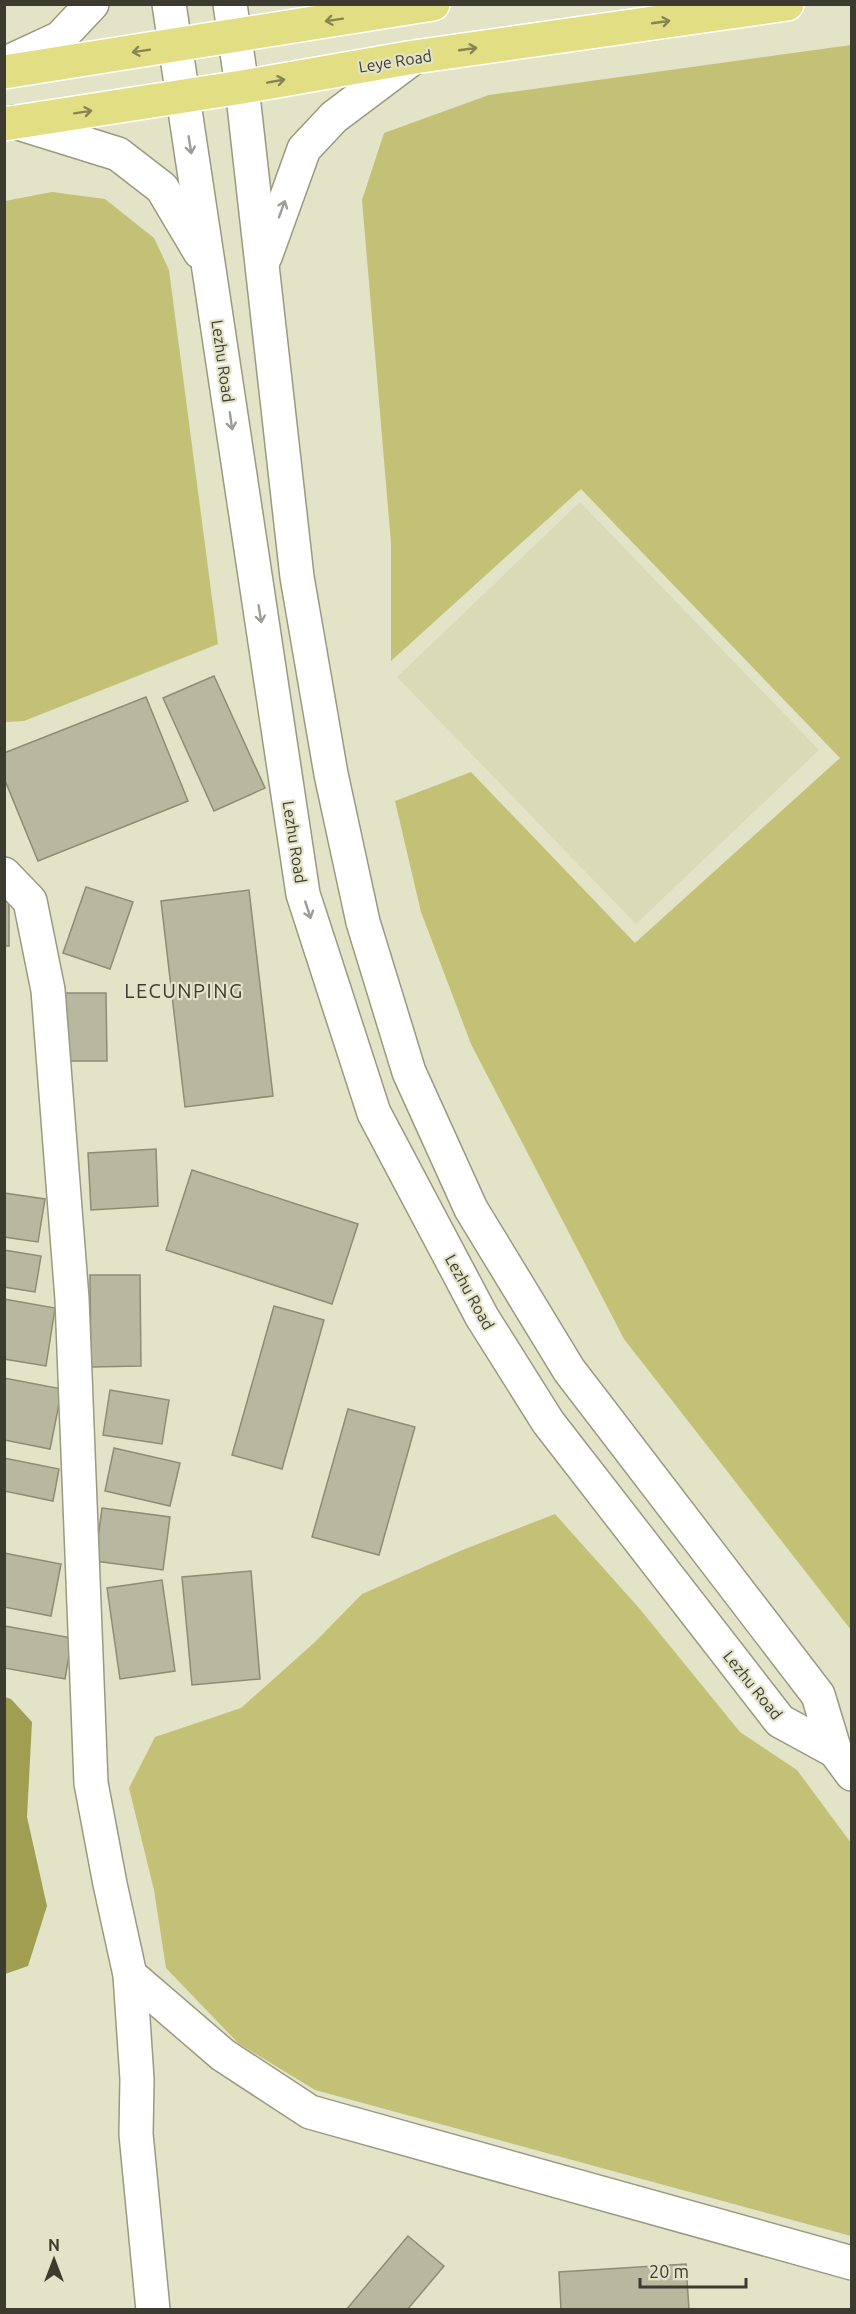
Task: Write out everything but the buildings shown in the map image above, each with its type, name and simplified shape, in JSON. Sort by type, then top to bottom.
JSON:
[{"type":"main road","name":"Leye Road","points":[[10,123],[242,87],[414,57],[788,4]]},
{"type":"main road","points":[[4,72],[175,45],[232,20],[410,6]]},
{"type":"street","points":[[4,64],[60,38],[92,4]]},
{"type":"street","name":"Lezhu Road","points":[[169,4],[303,894],[374,1113],[482,1317],[548,1422],[780,1721],[844,1762]]},
{"type":"street","name":"Lezhu Road","points":[[232,20],[242,87],[297,578],[331,774],[363,922],[410,1072],[471,1209],[569,1370],[818,1695],[844,1762]]},
{"type":"street","points":[[262,264],[304,149],[334,117],[414,57]]},
{"type":"street","points":[[10,123],[118,154],[162,188],[209,268]]},
{"type":"street","points":[[4,874],[30,901],[48,990],[72,1299],[91,1783],[130,1975],[138,2079],[136,2134],[153,2310]]},
{"type":"street","points":[[130,1975],[223,2055],[310,2112],[852,2263]]},
{"type":"shaded area","points":[[852,45],[851,1630],[624,1339],[471,1044],[421,912],[395,801],[471,772],[635,943],[840,758],[581,489],[391,661],[391,543],[362,200],[384,133],[489,95]]},
{"type":"shaded area","points":[[52,192],[105,199],[154,238],[169,270],[218,644],[24,721],[5,722],[5,201]]},
{"type":"shaded area","points":[[580,502],[819,750],[636,924],[397,677]]},
{"type":"shaded area","points":[[555,1514],[639,1608],[740,1732],[797,1770],[851,1843],[851,2236],[315,2090],[238,2043],[166,1968],[154,1890],[129,1788],[155,1737],[241,1708],[315,1642],[362,1594],[460,1551]]},
{"type":"shaded area","points":[[5,1697],[11,1699],[32,1722],[27,1817],[47,1906],[28,1966],[5,1974]]},
{"type":"district","name":"LECUNPING","points":[[184,990]]}]
